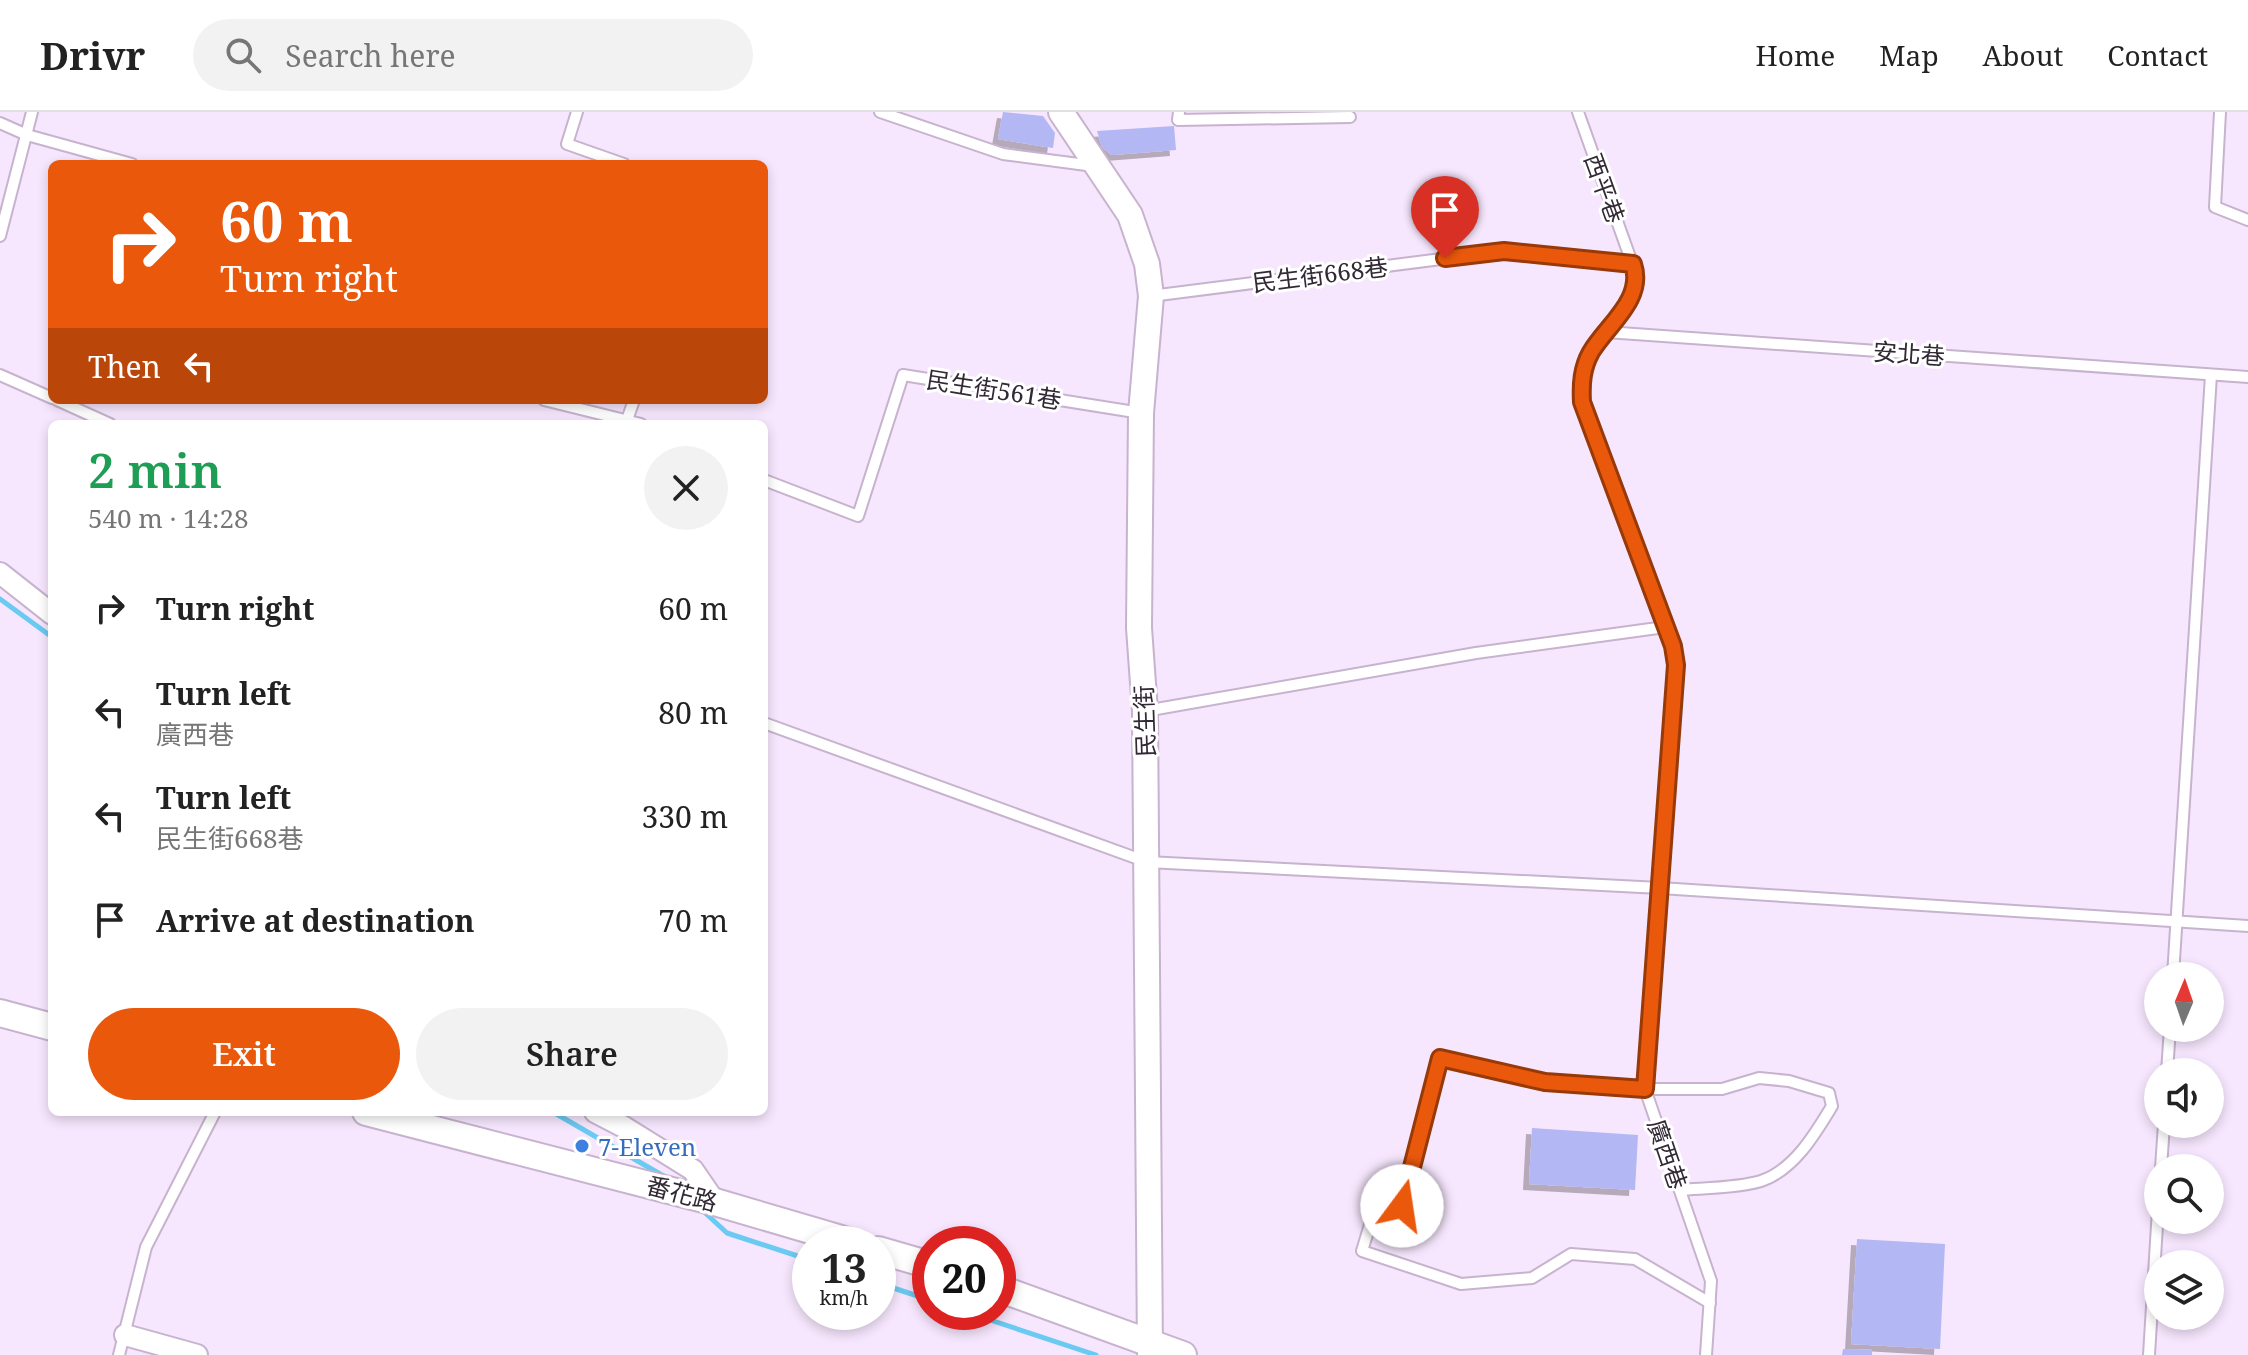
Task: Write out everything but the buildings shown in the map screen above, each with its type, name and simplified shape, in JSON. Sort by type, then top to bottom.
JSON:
[{"type":"main road","points":[[0,1013],[48,1026]]},
{"type":"main road","name":"番花路","points":[[382,1116],[797,1226]]},
{"type":"main road","points":[[1016,1295],[1150,1350],[1183,1355]]},
{"type":"street","name":"民生街","points":[[1061,112],[1130,215],[1147,264],[1151,296],[1141,413],[1139,628],[1145,711],[1150,1350]]},
{"type":"street","points":[[0,573],[48,611]]},
{"type":"street","points":[[603,1116],[693,1170],[715,1202]]},
{"type":"street","points":[[125,1335],[197,1355]]},
{"type":"lane","points":[[0,236],[32,112]]},
{"type":"lane","points":[[577,112],[567,144],[613,160]]},
{"type":"lane","points":[[880,112],[1003,154],[1095,166]]},
{"type":"lane","points":[[1179,112],[1178,120],[1350,117]]},
{"type":"lane","name":"西平巷","points":[[1578,112],[1633,264]]},
{"type":"lane","points":[[2220,112],[2215,207],[2248,220]]},
{"type":"lane","points":[[0,123],[27,135],[118,160]]},
{"type":"lane","name":"民生街668巷","points":[[1151,296],[1504,251],[1633,264]]},
{"type":"lane","name":"廣西巷","points":[[1633,264],[1636,274],[1633,296],[1590,353],[1581,378],[1582,402],[1673,646],[1676,665],[1645,1089],[1711,1281],[1706,1355]]},
{"type":"lane","name":"安北巷","points":[[1606,332],[2248,377]]},
{"type":"lane","points":[[0,375],[48,396]]},
{"type":"lane","name":"民生街561巷","points":[[768,482],[858,516],[903,375],[1141,413]]},
{"type":"lane","points":[[2174,962],[2211,375]]},
{"type":"lane","points":[[65,404],[101,420]]},
{"type":"lane","points":[[561,404],[627,420],[633,404]]},
{"type":"lane","points":[[1145,711],[1476,653],[1665,627]]},
{"type":"lane","points":[[768,724],[1147,862],[1660,888],[2248,926]]},
{"type":"lane","points":[[1680,1190],[1760,1181],[1783,1170],[1816,1133],[1832,1106],[1829,1093],[1789,1081],[1759,1078],[1722,1089],[1645,1089],[1545,1082],[1440,1058],[1402,1206],[1378,1198],[1362,1251],[1461,1284],[1532,1278],[1571,1254],[1635,1259],[1710,1303]]},
{"type":"lane","points":[[119,1355],[146,1247],[213,1116]]},
{"type":"lane","points":[[2149,1355],[2156,1234]]},
{"type":"waterway","points":[[0,599],[48,634]]},
{"type":"waterway","points":[[560,1116],[667,1178]]},
{"type":"waterway","points":[[701,1209],[727,1233],[792,1254]]},
{"type":"waterway","points":[[896,1289],[912,1294]]},
{"type":"waterway","points":[[1016,1329],[1096,1355]]},
{"type":"place","name":"7-Eleven","points":[[582,1146]]},
{"type":"route","points":[[1402,1206],[1440,1058],[1545,1082],[1645,1089],[1676,665],[1673,646],[1582,402],[1581,378],[1590,353],[1633,296],[1636,274],[1633,264],[1504,251],[1445,258]]}]
